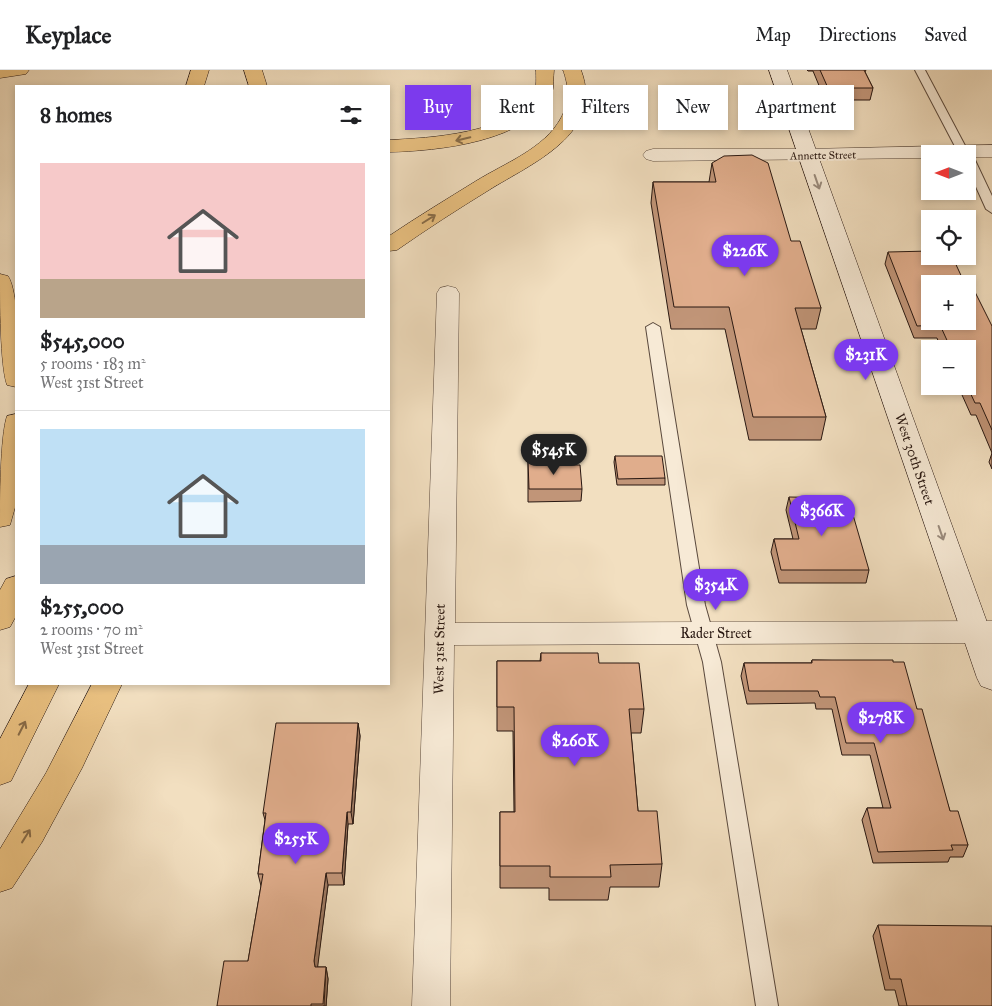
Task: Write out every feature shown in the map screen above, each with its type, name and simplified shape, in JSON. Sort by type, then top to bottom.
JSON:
[{"type":"main road","points":[[0,73],[20,70]]},
{"type":"main road","points":[[195,85],[200,70]]},
{"type":"main road","points":[[240,85],[245,70]]},
{"type":"main road","points":[[253,70],[258,85]]},
{"type":"main road","points":[[390,146],[418,145],[456,140],[504,125],[522,115],[535,104],[547,84],[546,70]]},
{"type":"main road","points":[[390,244],[530,157],[555,138],[568,124],[577,102],[577,84],[572,70]]},
{"type":"main road","points":[[0,281],[15,374]]},
{"type":"main road","points":[[0,518],[11,465],[15,431]]},
{"type":"main road","points":[[0,619],[15,588]]},
{"type":"main road","points":[[0,771],[43,685]]},
{"type":"main road","points":[[0,877],[64,771],[90,722],[107,685]]},
{"type":"street","name":"West 30th Street","points":[[778,70],[984,632],[992,678]]},
{"type":"street","name":"Annette Street","points":[[976,153],[992,151]]},
{"type":"street","name":"Annette Street","points":[[653,155],[921,155]]},
{"type":"street","name":"West 31st Street","points":[[431,1006],[448,293]]},
{"type":"street","name":"Rader Street","points":[[439,634],[984,632]]},
{"type":"lane","points":[[920,70],[961,145]]},
{"type":"lane","points":[[976,176],[992,209]]},
{"type":"lane","points":[[653,327],[696,605],[712,662],[767,1006]]},
{"type":"building","points":[[820,70],[864,70],[873,88],[854,88],[854,85],[827,85]]},
{"type":"building","points":[[752,155],[768,163],[791,241],[800,241],[821,308],[795,308],[826,417],[753,417],[729,307],[674,307],[653,182],[716,182],[712,163],[724,156]]},
{"type":"building","points":[[921,251],[921,265],[956,265],[961,275],[921,275],[921,326],[917,326],[888,252]]},
{"type":"building","points":[[976,294],[992,326],[992,430],[980,403],[975,403],[971,395],[976,395],[976,340],[947,340],[942,330],[976,330]]},
{"type":"building","points":[[615,456],[662,456],[665,478],[618,479]]},
{"type":"building","points":[[528,461],[551,461],[551,465],[580,465],[582,489],[529,489]]},
{"type":"building","points":[[789,497],[843,498],[844,501],[849,501],[869,570],[781,570],[774,539],[799,539]]},
{"type":"building","points":[[541,653],[598,653],[599,663],[639,663],[644,709],[629,709],[638,811],[657,811],[662,864],[610,865],[611,877],[550,877],[550,866],[500,866],[500,812],[515,812],[514,707],[497,707],[497,661],[541,661]]},
{"type":"building","points":[[812,660],[893,660],[893,662],[904,662],[917,709],[922,709],[950,811],[958,811],[968,845],[951,845],[953,850],[878,852],[867,808],[891,808],[874,743],[846,743],[835,697],[820,697],[818,691],[749,691],[744,663],[812,663]]},
{"type":"building","points":[[276,723],[358,723],[351,812],[347,812],[342,873],[326,873],[314,961],[315,967],[326,967],[323,1004],[311,1004],[311,1006],[217,1006],[224,961],[248,961],[263,874],[258,874],[266,813],[263,813]]},
{"type":"building","points":[[878,925],[992,926],[992,1006],[907,1006],[901,979],[890,979]]}]
